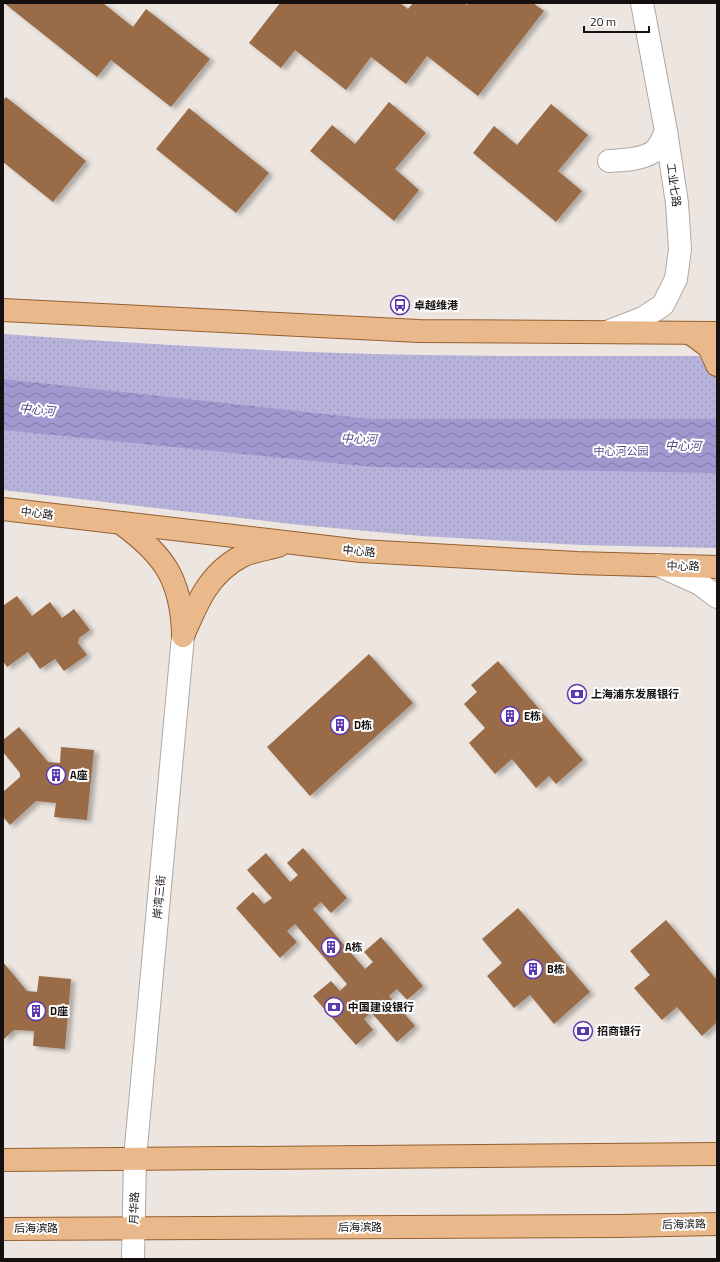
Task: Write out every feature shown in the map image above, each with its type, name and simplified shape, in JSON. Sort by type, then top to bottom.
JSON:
[{"type":"main road","points":[[3,310],[419,331],[717,333]]},
{"type":"main road","points":[[690,333],[709,347],[717,364]]},
{"type":"main road","name":"中心路","points":[[3,509],[361,552],[577,563],[717,567]]},
{"type":"main road","points":[[121,523],[143,540],[171,574],[178,594],[182,613],[183,636]]},
{"type":"main road","points":[[183,636],[198,601],[210,582],[224,567],[243,556],[292,543]]},
{"type":"main road","points":[[667,1155],[717,1144]]},
{"type":"main road","points":[[3,1160],[717,1154]]},
{"type":"main road","name":"后海滨路","points":[[3,1229],[717,1224]]},
{"type":"main road","points":[[673,1225],[717,1232]]},
{"type":"street","name":"工业七路","points":[[607,332],[643,318],[663,305],[676,279],[680,249],[677,203],[666,131],[642,3]]},
{"type":"street","points":[[609,162],[636,158],[653,152],[662,141],[666,131]]},
{"type":"street","points":[[658,565],[700,584],[717,597]]},
{"type":"street","name":"岸湾三街","points":[[136,1158],[183,636]]},
{"type":"street","name":"月华路","points":[[133,1259],[136,1158]]},
{"type":"green space","name":"中心河公园","points":[[3,334],[172,345],[340,353],[481,356],[717,356],[717,548],[581,545],[421,536],[300,525],[3,490]]},
{"type":"water","name":"中心河","points":[[3,379],[370,419],[717,419],[717,473],[373,467],[3,430]]},
{"type":"building","points":[[4,3],[103,3],[133,27],[146,9],[210,59],[171,107],[111,60],[97,77]]},
{"type":"building","points":[[280,3],[400,3],[408,9],[413,3],[464,3],[467,5],[468,3],[533,3],[544,11],[478,96],[427,56],[406,84],[371,57],[346,90],[295,50],[281,68],[249,43]]},
{"type":"building","points":[[6,97],[86,161],[53,202],[3,162],[3,100]]},
{"type":"building","points":[[389,102],[426,133],[395,169],[419,190],[394,221],[310,151],[332,125],[355,144]]},
{"type":"building","points":[[551,104],[588,135],[558,171],[582,191],[556,222],[473,153],[494,126],[517,145]]},
{"type":"building","points":[[189,108],[269,173],[236,213],[156,149]]},
{"type":"building","points":[[17,596],[32,616],[50,602],[62,618],[74,609],[90,630],[79,638],[78,643],[87,655],[64,671],[55,659],[40,669],[28,652],[7,667],[3,661],[3,603],[4,605]]},
{"type":"building","name":"D栋","points":[[369,654],[413,703],[310,796],[267,747]]},
{"type":"building","name":"E栋","points":[[498,661],[583,760],[556,784],[549,776],[536,788],[512,759],[495,774],[469,743],[485,728],[464,704],[477,692],[471,685]]},
{"type":"building","name":"A座","points":[[19,727],[48,762],[60,763],[61,747],[94,750],[87,820],[54,817],[56,803],[36,801],[10,825],[3,817],[3,792],[20,777],[20,773],[3,752],[3,740]]},
{"type":"building","name":"A栋","points":[[303,848],[347,898],[331,913],[321,902],[313,909],[365,969],[373,962],[364,952],[381,937],[423,986],[407,1000],[397,989],[389,996],[415,1026],[397,1042],[371,1012],[364,1019],[373,1030],[356,1045],[313,996],[331,981],[340,991],[347,984],[295,924],[287,931],[297,942],[280,958],[236,908],[253,892],[264,904],[272,898],[247,870],[266,853],[290,882],[298,875],[287,863]]},
{"type":"building","name":"B栋","points":[[518,908],[590,992],[554,1024],[530,995],[514,1008],[487,976],[502,963],[482,939]]},
{"type":"building","points":[[666,920],[717,980],[717,1022],[702,1036],[677,1007],[662,1020],[634,988],[650,975],[630,951]]},
{"type":"building","name":"D座","points":[[3,962],[27,991],[37,992],[39,976],[71,979],[65,1049],[33,1046],[34,1031],[14,1030],[3,1040]]},
{"type":"place","name":"卓越维港","points":[[400,305]]},
{"type":"place","name":"上海浦东发展银行","points":[[577,694]]},
{"type":"place","name":"E栋","points":[[510,716]]},
{"type":"place","name":"D栋","points":[[340,725]]},
{"type":"place","name":"A座","points":[[56,775]]},
{"type":"place","name":"A栋","points":[[331,947]]},
{"type":"place","name":"B栋","points":[[533,969]]},
{"type":"place","name":"中国建设银行","points":[[334,1007]]},
{"type":"place","name":"D座","points":[[36,1011]]},
{"type":"place","name":"招商银行","points":[[583,1031]]}]
